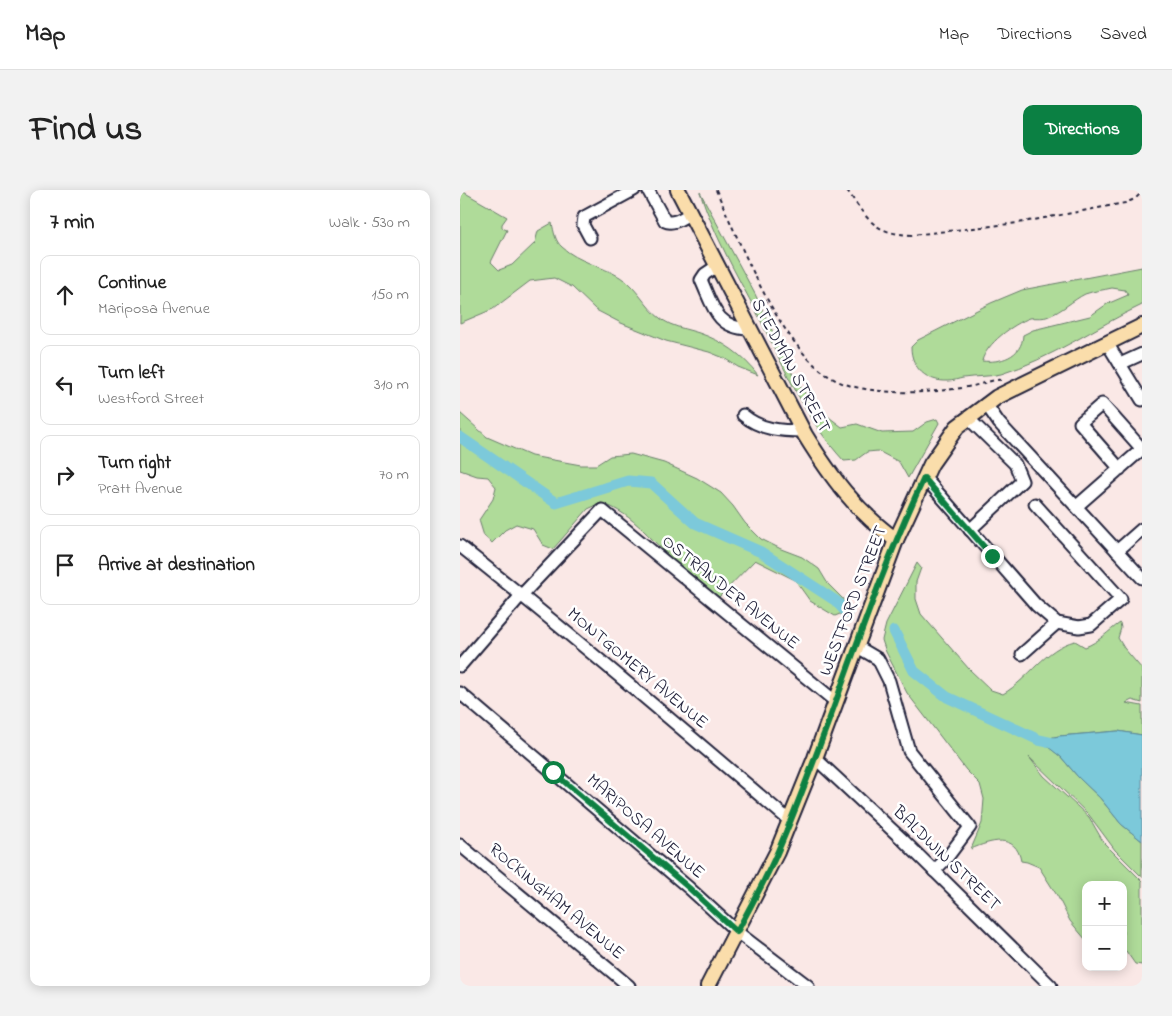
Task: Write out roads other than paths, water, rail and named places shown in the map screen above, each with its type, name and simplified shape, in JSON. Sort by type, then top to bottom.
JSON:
[{"type":"main road","name":"STEDMAN STREET","points":[[678,190],[803,432],[828,472],[855,505],[896,540]]},
{"type":"main road","name":"WESTFORD STREET","points":[[708,986],[777,852],[815,758],[896,540],[931,464],[957,427],[986,404],[1142,326]]},
{"type":"street","points":[[590,238],[583,225],[584,217],[634,190]]},
{"type":"street","points":[[648,190],[665,221],[673,222],[690,214]]},
{"type":"street","points":[[716,266],[705,274],[701,280],[715,311],[724,323],[732,327],[750,329]]},
{"type":"street","points":[[1107,343],[1142,400]]},
{"type":"street","points":[[1120,364],[1142,354]]},
{"type":"street","points":[[986,404],[999,423],[1142,578]]},
{"type":"street","points":[[1077,506],[1120,469],[1142,450],[1102,404],[1080,423],[1120,469]]},
{"type":"street","points":[[743,415],[754,424],[761,426],[803,432]]},
{"type":"street","points":[[968,418],[1015,464],[1022,481],[970,530]]},
{"type":"street","points":[[924,478],[1036,605],[1057,623],[1079,627],[1092,625],[1121,599],[1035,504]]},
{"type":"street","name":"OSTRANDER AVENUE","points":[[522,595],[602,510],[836,702]]},
{"type":"street","points":[[1117,551],[1142,529]]},
{"type":"street","name":"MONTGOMERY AVENUE","points":[[460,546],[522,595],[790,821]]},
{"type":"street","points":[[460,666],[522,595]]},
{"type":"street","points":[[1022,654],[1057,623]]},
{"type":"street","points":[[856,646],[878,659],[889,681],[909,751],[970,827],[946,859],[934,871]]},
{"type":"street","name":"MARIPOSA AVENUE","points":[[460,693],[689,888],[737,932],[808,986]]},
{"type":"street","name":"BALDWIN STREET","points":[[815,758],[1051,986]]},
{"type":"street","name":"ROCKINGHAM AVENUE","points":[[460,845],[629,986]]},
{"type":"water","points":[[1118,731],[1142,735],[1142,841],[1121,824],[1100,798],[1061,757],[1039,740],[1059,736]]},
{"type":"waterway","points":[[460,437],[556,503],[628,481],[651,483],[695,523],[761,552],[836,601],[847,613]]},
{"type":"waterway","points":[[894,631],[914,671],[947,697],[1039,740],[1053,743]]}]
